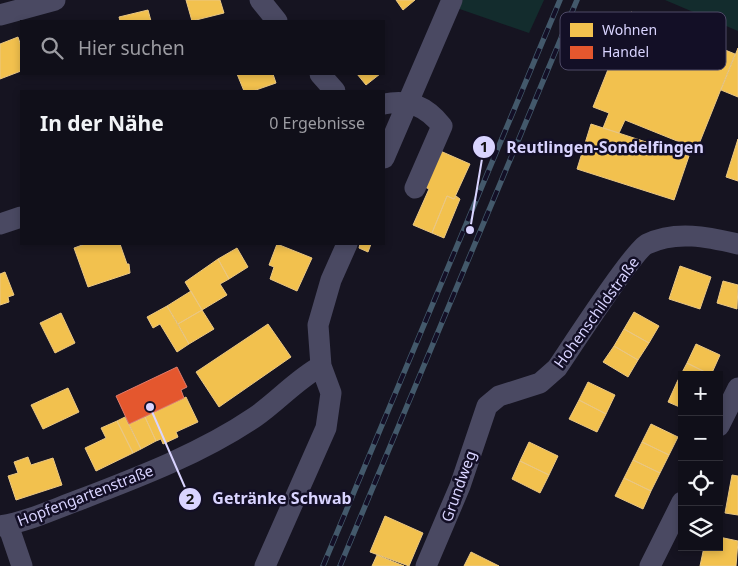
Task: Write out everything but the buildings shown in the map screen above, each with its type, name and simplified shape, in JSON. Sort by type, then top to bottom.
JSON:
[{"type":"street","points":[[0,15],[55,0]]},
{"type":"street","points":[[260,0],[276,20]]},
{"type":"street","points":[[385,156],[452,0]]},
{"type":"street","points":[[321,75],[334,90]]},
{"type":"street","points":[[385,104],[408,103],[432,113],[442,126],[415,188]]},
{"type":"street","points":[[0,224],[20,217]]},
{"type":"street","name":"Hohenschildstraße","points":[[487,406],[499,396],[540,383],[557,368],[646,244],[676,235],[713,238],[738,244]]},
{"type":"street","points":[[265,566],[326,428],[331,393],[321,366],[318,325],[332,280],[347,245]]},
{"type":"street","name":"Hopfengartenstraße","points":[[4,525],[120,484],[217,441],[256,416],[308,373],[321,366]]},
{"type":"street","points":[[723,418],[738,388]]},
{"type":"street","name":"Grundweg","points":[[426,566],[460,486],[487,406]]},
{"type":"street","points":[[650,566],[680,506]]},
{"type":"street","points":[[4,525],[22,566]]},
{"type":"green space","points":[[454,0],[544,0],[529,33],[451,6]]},
{"type":"green space","points":[[665,0],[738,0],[738,31],[726,26],[726,12],[693,12]]},
{"type":"railway","points":[[323,566],[560,0]]},
{"type":"railway","points":[[572,12],[577,0]]},
{"type":"railway","points":[[340,566],[560,41]]},
{"type":"place","name":"Reutlingen-Sondelfingen","points":[[470,230]]},
{"type":"place","name":"Getränke Schwab","points":[[150,407]]}]
